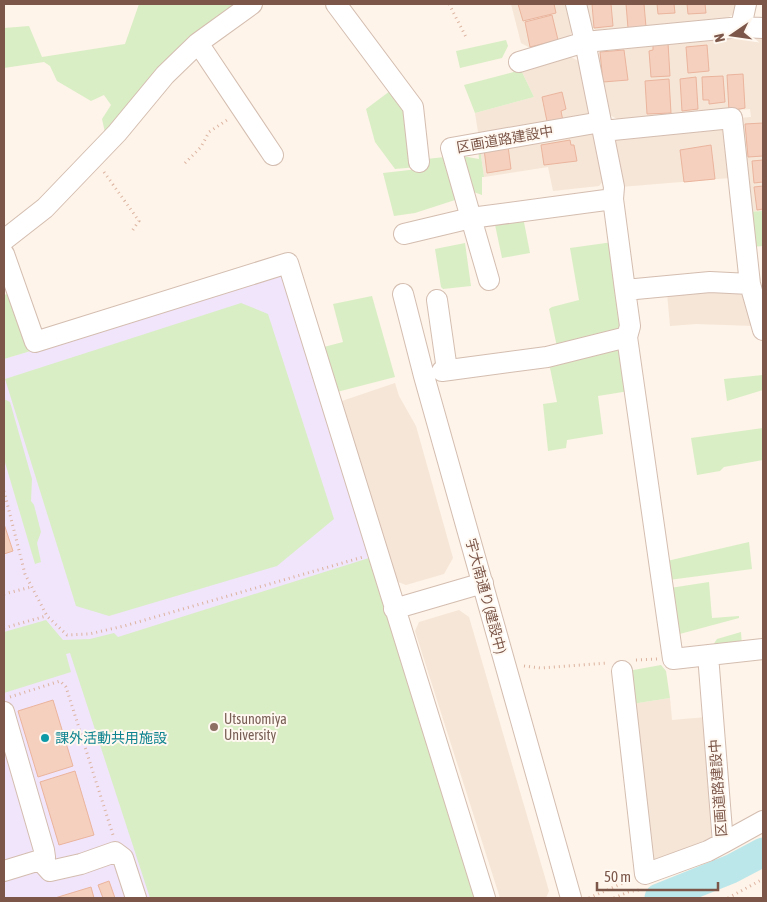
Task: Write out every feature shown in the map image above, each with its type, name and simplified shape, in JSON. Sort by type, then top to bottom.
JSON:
[{"type":"street","points":[[4,240],[45,208],[117,133],[165,75],[198,43],[252,4]]},
{"type":"street","points":[[336,4],[412,107],[419,162]]},
{"type":"street","points":[[576,4],[586,42],[614,187],[613,199],[630,326],[627,337],[673,659],[763,649]]},
{"type":"street","points":[[741,26],[746,4]]},
{"type":"street","points":[[519,62],[586,42],[741,26],[763,28]]},
{"type":"street","points":[[198,43],[273,155]]},
{"type":"street","points":[[602,126],[732,118],[750,284],[763,330]]},
{"type":"street","name":"区画道路建設中","points":[[489,280],[451,148],[602,126]]},
{"type":"street","points":[[404,234],[472,218],[613,199]]},
{"type":"street","points":[[4,254],[35,342],[288,263],[485,898]]},
{"type":"street","points":[[625,290],[710,282],[750,284]]},
{"type":"street","name":"宇大南通り(建設中)","points":[[403,294],[424,376],[571,898]]},
{"type":"street","points":[[437,300],[444,371],[547,357],[627,337]]},
{"type":"street","points":[[394,609],[483,583]]},
{"type":"street","name":"区画道路建設中","points":[[645,874],[708,851],[723,843],[708,655]]},
{"type":"street","points":[[620,665],[645,874]]},
{"type":"street","points":[[4,712],[45,857],[40,860],[5,867]]},
{"type":"street","points":[[723,843],[763,821]]},
{"type":"street","points":[[40,860],[50,871],[81,864],[116,852],[123,858],[136,898]]},
{"type":"path","points":[[449,4],[466,37]]},
{"type":"path","points":[[185,163],[201,147],[209,132],[243,110]]},
{"type":"path","points":[[93,157],[140,221],[132,232]]},
{"type":"path","points":[[4,491],[25,574],[46,616],[67,635],[89,634],[124,626],[377,553]]},
{"type":"path","points":[[4,594],[31,586]]},
{"type":"path","points":[[4,628],[46,616]]},
{"type":"path","points":[[504,662],[541,668],[620,665],[673,659]]},
{"type":"path","points":[[4,699],[60,681],[66,686],[114,836]]},
{"type":"path","points":[[589,898],[645,874]]},
{"type":"path","points":[[728,898],[763,879]]},
{"type":"shaded area","points":[[511,4],[568,4],[574,29],[567,40],[532,49],[521,43]]},
{"type":"shaded area","points":[[582,4],[737,4],[734,14],[723,20],[597,31],[586,23]]},
{"type":"shaded area","points":[[740,34],[763,36],[763,211],[747,212],[737,118],[751,117],[750,109],[619,120],[608,114],[595,59],[603,47]]},
{"type":"shaded area","points":[[569,56],[582,63],[593,113],[587,119],[479,138],[475,113],[534,97],[521,70]]},
{"type":"shaded area","points":[[718,126],[724,132],[730,178],[620,187],[613,144],[621,133]]},
{"type":"shaded area","points":[[590,129],[598,135],[605,179],[599,186],[553,191],[548,167],[484,177],[480,148]]},
{"type":"shaded area","name":"Utsunomiya University","points":[[285,271],[477,898],[4,898],[4,359]]},
{"type":"shaded area","points":[[696,289],[739,292],[745,295],[754,326],[696,324],[670,326],[667,293]]},
{"type":"shaded area","points":[[395,383],[399,396],[416,426],[453,558],[444,574],[406,585],[393,580],[336,403]]},
{"type":"shaded area","points":[[459,610],[469,617],[549,891],[546,898],[500,898],[415,631],[419,622]]},
{"type":"shaded area","points":[[670,698],[672,720],[707,717],[716,833],[711,842],[657,863],[650,860],[632,704]]},
{"type":"green space","points":[[139,4],[240,4],[106,137],[102,119],[111,105],[104,95],[91,101],[57,81],[50,66],[44,62],[4,68],[4,28],[29,26],[42,57],[125,44]]},
{"type":"green space","points":[[506,40],[508,46],[502,58],[460,68],[456,51]]},
{"type":"green space","points":[[521,70],[534,97],[475,113],[464,85]]},
{"type":"green space","points":[[394,88],[411,112],[417,167],[395,169],[375,142],[366,109]]},
{"type":"green space","points":[[478,148],[480,148],[484,177],[482,177],[482,195],[471,191],[462,156],[479,159]]},
{"type":"green space","points":[[445,157],[458,191],[455,200],[415,213],[394,216],[383,173],[427,168],[426,159]]},
{"type":"green space","points":[[763,211],[763,246],[752,247],[747,212]]},
{"type":"green space","points":[[523,217],[530,253],[502,258],[494,220]]},
{"type":"green space","points":[[613,242],[622,328],[614,336],[557,347],[549,309],[579,300],[570,248]]},
{"type":"green space","points":[[465,243],[471,286],[443,289],[441,287],[435,249]]},
{"type":"green space","points":[[13,292],[34,350],[4,359],[4,295]]},
{"type":"green space","points":[[372,296],[395,377],[333,393],[320,348],[343,342],[333,304]]},
{"type":"green space","points":[[241,303],[268,314],[334,519],[277,566],[109,616],[76,606],[5,379]]},
{"type":"green space","points":[[623,349],[629,391],[598,396],[603,434],[567,440],[566,448],[548,451],[543,404],[557,402],[549,363]]},
{"type":"green space","points":[[763,375],[763,390],[727,401],[724,379]]},
{"type":"green space","points":[[4,399],[10,402],[32,479],[31,501],[34,505],[41,532],[37,543],[41,562],[35,564],[4,459]]},
{"type":"green space","points":[[763,428],[763,460],[724,467],[720,471],[697,475],[691,438]]},
{"type":"green space","points":[[749,542],[752,569],[669,580],[667,561]]},
{"type":"green space","points":[[372,557],[477,898],[150,898],[70,653],[66,654],[71,672],[4,693],[4,632],[46,620],[63,640],[90,639],[114,633],[118,637]]},
{"type":"green space","points":[[709,582],[712,618],[739,616],[739,618],[676,635],[670,588]]},
{"type":"green space","points":[[741,632],[742,646],[713,645],[717,639]]},
{"type":"green space","points":[[661,665],[666,671],[670,698],[632,704],[628,671]]},
{"type":"building","points":[[518,4],[554,4],[556,13],[523,21]]},
{"type":"building","points":[[592,4],[611,4],[613,26],[594,28]]},
{"type":"building","points":[[626,4],[644,4],[646,27],[628,28]]},
{"type":"building","points":[[657,4],[674,4],[675,13],[658,14]]},
{"type":"building","points":[[687,4],[705,4],[706,13],[688,14]]},
{"type":"building","points":[[552,15],[558,40],[530,47],[525,22]]},
{"type":"building","points":[[668,43],[670,76],[651,77],[649,51],[653,50],[653,44]]},
{"type":"building","points":[[707,45],[709,71],[688,73],[686,47]]},
{"type":"building","points":[[624,50],[628,80],[603,82],[600,52]]},
{"type":"building","points":[[743,74],[745,108],[729,111],[727,75]]},
{"type":"building","points":[[723,76],[725,102],[709,104],[709,100],[703,100],[702,77]]},
{"type":"building","points":[[696,77],[698,109],[682,111],[680,79]]},
{"type":"building","points":[[669,79],[671,113],[647,114],[645,81]]},
{"type":"building","points":[[562,92],[566,109],[561,111],[563,121],[548,126],[542,97]]},
{"type":"building","points":[[763,123],[763,156],[748,157],[745,124]]},
{"type":"building","points":[[570,140],[571,145],[574,145],[577,161],[544,165],[541,145]]},
{"type":"building","points":[[711,145],[715,179],[684,182],[680,150]]},
{"type":"building","points":[[508,146],[511,169],[487,173],[484,149]]},
{"type":"building","points":[[763,160],[763,182],[754,183],[752,161]]},
{"type":"building","points":[[763,186],[763,209],[757,210],[754,187]]},
{"type":"building","points":[[4,524],[13,551],[4,554]]},
{"type":"building","name":"課外活動共用施設","points":[[53,700],[73,766],[38,777],[18,711]]},
{"type":"building","name":"課外活動共用施設","points":[[75,771],[94,835],[59,845],[40,782]]},
{"type":"building","points":[[109,881],[115,898],[103,898],[98,885]]},
{"type":"building","points":[[91,887],[94,898],[55,898]]},
{"type":"waterway","points":[[659,898],[731,869],[763,852]]},
{"type":"place","name":"Utsunomiya University","points":[[214,727]]},
{"type":"place","name":"課外活動共用施設","points":[[45,738]]}]
